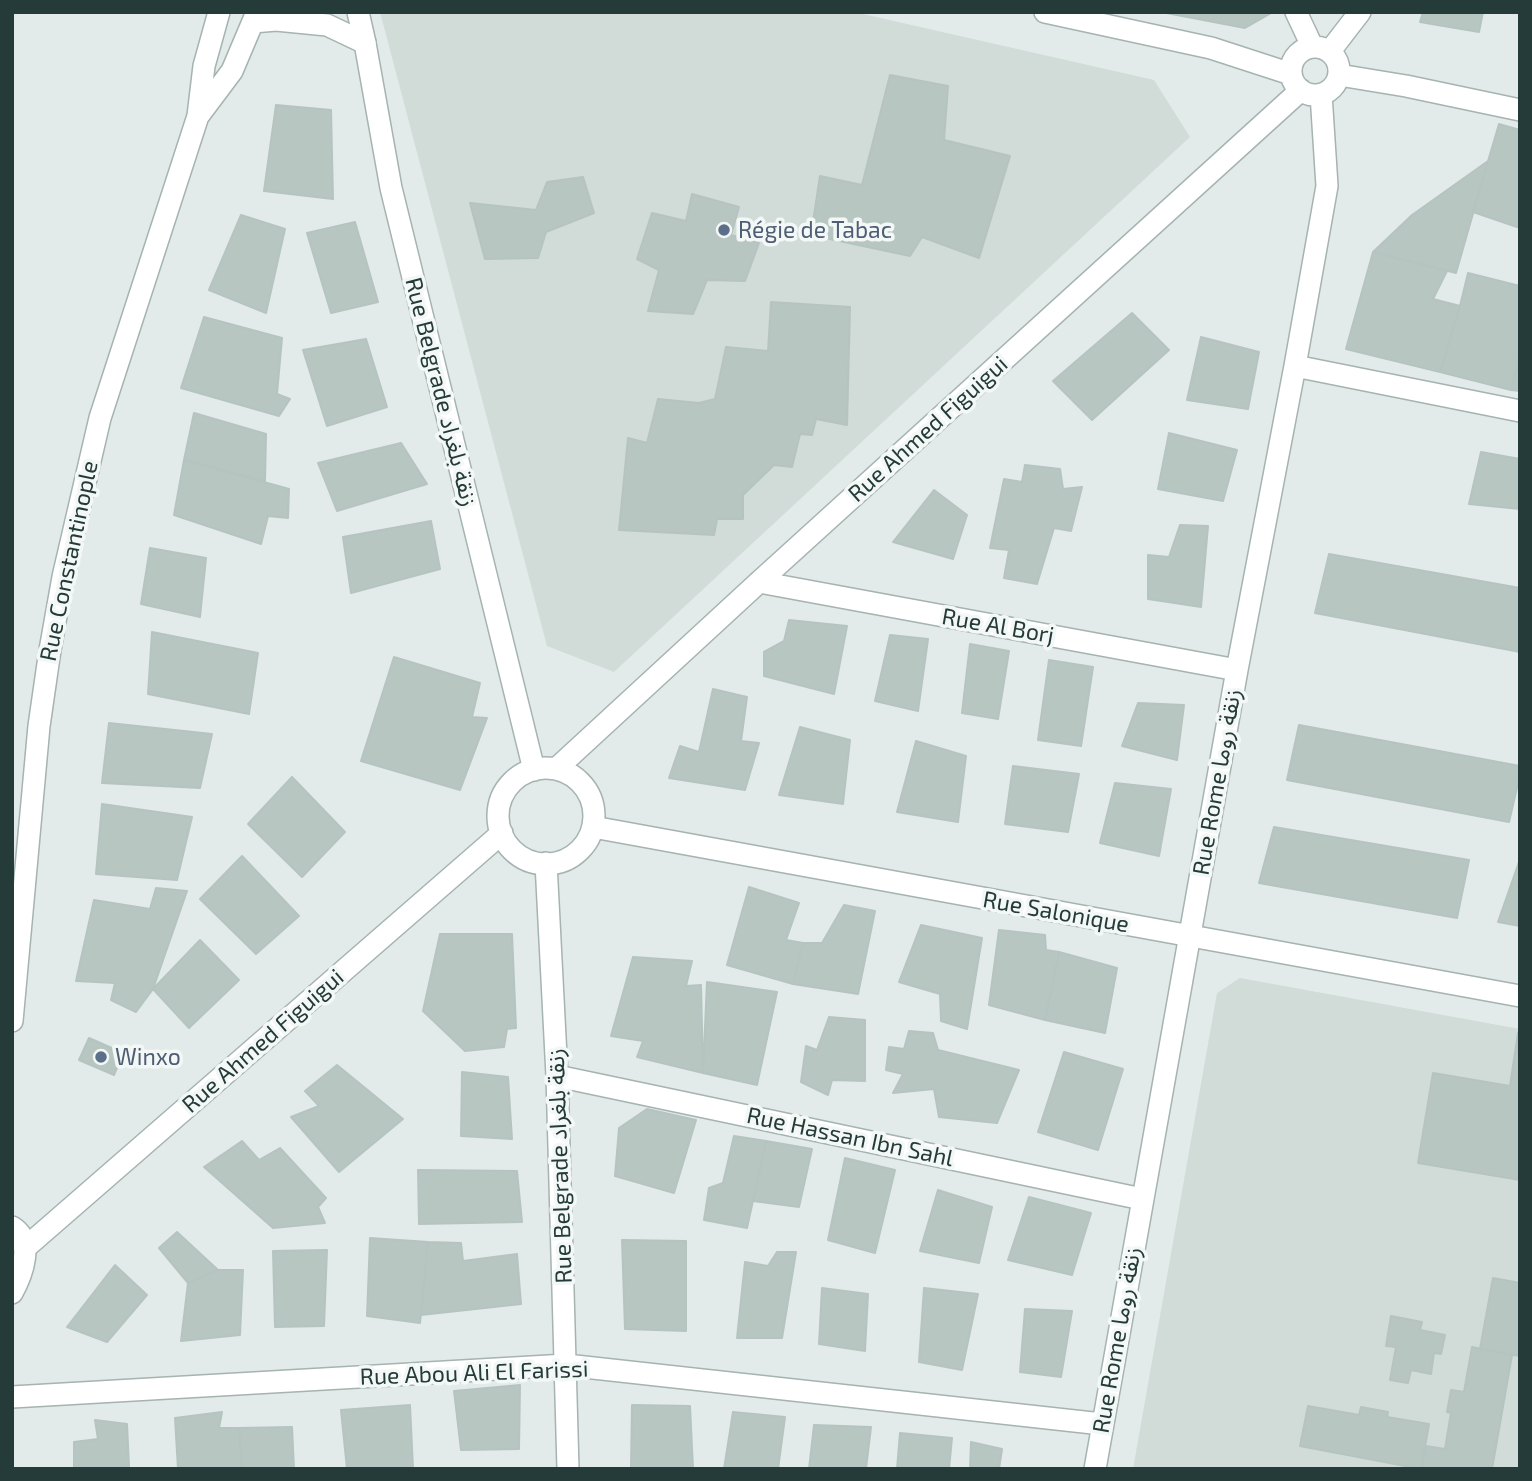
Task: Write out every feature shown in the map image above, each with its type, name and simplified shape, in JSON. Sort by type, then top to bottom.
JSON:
[{"type":"street","name":"Rue Constantinople","points":[[12,1021],[39,726],[64,577],[100,418],[198,116],[204,66],[219,12]]},
{"type":"street","name":"Rue Belgrade زنقة بلغراد","points":[[358,12],[391,188],[534,770]]},
{"type":"street","points":[[1045,12],[1211,48],[1305,86],[1332,88],[1339,75],[1338,62],[1321,49],[1296,12]]},
{"type":"street","points":[[1305,86],[1292,65],[1296,56],[1303,50],[1321,49],[1360,12]]},
{"type":"street","name":"Rue Constantinople","points":[[198,116],[232,71],[255,17]]},
{"type":"street","points":[[255,17],[320,24],[365,43]]},
{"type":"street","points":[[1339,75],[1520,110]]},
{"type":"street","name":"Rue Rome زنقة روما","points":[[1094,1469],[1327,186],[1305,86]]},
{"type":"street","name":"Rue Ahmed Figuigui","points":[[556,769],[1305,86]]},
{"type":"street","points":[[1295,366],[1520,411]]},
{"type":"street","name":"Rue Al Borj","points":[[759,582],[1237,670]]},
{"type":"street","points":[[556,769],[571,775],[587,790],[593,804],[593,827],[587,842],[576,853],[562,861],[538,863],[523,857],[510,847],[502,833],[498,817],[504,794],[513,781],[534,770],[556,769]]},
{"type":"street","name":"Rue Salonique","points":[[593,827],[1520,996]]},
{"type":"street","name":"Rue Ahmed Figuigui","points":[[25,1248],[502,833]]},
{"type":"street","name":"Rue Belgrade زنقة بلغراد","points":[[546,863],[557,1076],[568,1469]]},
{"type":"street","name":"Rue Hassan Ibn Sahl","points":[[557,1076],[1142,1199]]},
{"type":"street","points":[[12,1227],[18,1231],[25,1248],[22,1270],[12,1293]]},
{"type":"street","name":"Rue Abou Ali El Farissi","points":[[12,1397],[566,1365],[1102,1424]]},
{"type":"shaded area","points":[[380,12],[854,12],[1154,80],[1190,137],[614,672],[547,646]]},
{"type":"shaded area","points":[[1240,978],[1520,1029],[1520,1469],[1133,1469],[1217,993]]},
{"type":"building","points":[[1161,12],[1273,12],[1245,28]]},
{"type":"building","points":[[1423,12],[1483,12],[1479,32],[1420,22]]},
{"type":"building","points":[[890,75],[948,86],[944,140],[1010,156],[979,258],[922,237],[910,256],[811,235],[820,176],[862,185]]},
{"type":"building","points":[[276,105],[331,110],[333,199],[264,191]]},
{"type":"building","points":[[1499,124],[1520,130],[1520,228],[1473,212]]},
{"type":"building","points":[[1488,161],[1456,273],[1373,252],[1412,215]]},
{"type":"building","points":[[583,177],[594,213],[546,232],[538,258],[485,259],[470,203],[536,210],[547,182]]},
{"type":"building","points":[[692,194],[739,207],[731,235],[759,243],[745,281],[707,280],[693,314],[648,311],[659,270],[637,259],[652,213],[686,221]]},
{"type":"building","points":[[241,215],[285,229],[266,313],[209,290]]},
{"type":"building","points":[[355,222],[378,302],[331,313],[307,233]]},
{"type":"building","points":[[1373,252],[1447,271],[1433,299],[1460,306],[1440,372],[1346,349]]},
{"type":"building","points":[[1468,273],[1520,286],[1520,356],[1511,390],[1440,372]]},
{"type":"building","points":[[771,302],[850,307],[847,425],[816,419],[812,435],[800,434],[792,467],[774,465],[743,495],[743,519],[717,519],[714,535],[619,530],[628,438],[647,443],[658,399],[699,403],[715,399],[726,347],[768,351]]},
{"type":"building","points":[[1132,313],[1169,350],[1092,420],[1053,381]]},
{"type":"building","points":[[204,317],[282,338],[277,394],[290,399],[279,416],[181,388]]},
{"type":"building","points":[[1201,337],[1259,352],[1248,409],[1187,400]]},
{"type":"building","points":[[366,339],[387,407],[327,426],[303,350]]},
{"type":"building","points":[[1520,356],[1520,391],[1511,390]]},
{"type":"building","points":[[194,413],[266,434],[265,481],[184,460]]},
{"type":"building","points":[[1169,433],[1237,450],[1223,501],[1158,489]]},
{"type":"building","points":[[401,443],[427,484],[337,511],[318,463]]},
{"type":"building","points":[[1481,452],[1520,459],[1520,509],[1469,504]]},
{"type":"building","points":[[184,460],[289,489],[288,518],[268,516],[261,544],[174,515]]},
{"type":"building","points":[[1025,465],[1060,469],[1063,489],[1082,487],[1071,531],[1054,528],[1037,584],[1004,578],[1009,550],[990,548],[1004,479],[1022,482]]},
{"type":"building","points":[[934,490],[967,515],[953,559],[893,542]]},
{"type":"building","points":[[431,521],[440,569],[351,593],[343,537]]},
{"type":"building","points":[[1180,525],[1208,526],[1201,607],[1148,599],[1148,555],[1169,557]]},
{"type":"building","points":[[150,548],[206,558],[200,617],[141,604]]},
{"type":"building","points":[[1329,554],[1520,588],[1520,652],[1315,613]]},
{"type":"building","points":[[789,620],[847,626],[834,694],[764,676],[764,652],[784,641]]},
{"type":"building","points":[[152,632],[258,653],[249,714],[148,694]]},
{"type":"building","points":[[890,635],[928,639],[918,711],[875,701]]},
{"type":"building","points":[[970,644],[1009,651],[998,719],[962,713]]},
{"type":"building","points":[[394,657],[480,683],[472,717],[487,718],[460,790],[361,761]]},
{"type":"building","points":[[1049,660],[1093,667],[1081,746],[1038,740]]},
{"type":"building","points":[[713,689],[747,697],[741,741],[759,743],[745,790],[669,778],[680,746],[699,752]]},
{"type":"building","points":[[1138,703],[1184,705],[1177,760],[1122,746]]},
{"type":"building","points":[[109,723],[212,734],[200,788],[102,783]]},
{"type":"building","points":[[1299,725],[1520,766],[1509,822],[1287,780]]},
{"type":"building","points":[[800,727],[850,740],[843,804],[779,795]]},
{"type":"building","points":[[916,741],[966,756],[958,822],[897,812]]},
{"type":"building","points":[[1013,766],[1079,774],[1068,832],[1005,824]]},
{"type":"building","points":[[292,777],[345,832],[302,877],[248,824]]},
{"type":"building","points":[[1115,783],[1171,789],[1159,856],[1100,843]]},
{"type":"building","points":[[102,804],[192,817],[177,880],[96,874]]},
{"type":"building","points":[[1274,827],[1469,860],[1457,918],[1259,883]]},
{"type":"building","points":[[242,856],[299,916],[256,954],[200,899]]},
{"type":"building","points":[[1520,859],[1520,926],[1498,922]]},
{"type":"building","points":[[749,887],[799,903],[786,940],[803,943],[793,984],[727,965]]},
{"type":"building","points":[[156,888],[187,891],[153,989],[136,1012],[111,1000],[115,983],[76,981],[94,900],[150,909]]},
{"type":"building","points":[[844,905],[875,911],[858,994],[793,984],[803,943],[822,943]]},
{"type":"building","points":[[921,925],[982,938],[967,1029],[941,1021],[940,994],[899,982]]},
{"type":"building","points":[[999,930],[1045,935],[1046,950],[1059,952],[1045,1020],[989,1005]]},
{"type":"building","points":[[440,934],[512,934],[516,1028],[507,1029],[504,1047],[465,1051],[423,1011]]},
{"type":"building","points":[[200,940],[239,980],[189,1028],[153,989]]},
{"type":"building","points":[[1059,952],[1117,968],[1105,1033],[1045,1020]]},
{"type":"building","points":[[633,957],[692,961],[686,986],[701,985],[703,1073],[637,1057],[643,1041],[611,1036]]},
{"type":"building","points":[[707,982],[777,992],[757,1085],[703,1073]]},
{"type":"building","points":[[829,1017],[865,1020],[865,1081],[832,1080],[828,1095],[801,1082],[806,1046],[817,1050]]},
{"type":"building","points":[[909,1031],[933,1033],[938,1050],[1019,1070],[997,1123],[939,1117],[934,1089],[893,1093],[903,1074],[886,1070],[889,1047],[904,1049]]},
{"type":"building","points":[[1518,1033],[1520,1180],[1418,1163],[1433,1073],[1510,1086]]},
{"type":"building","points":[[89,1038],[123,1053],[114,1075],[79,1060]]},
{"type":"building","points":[[1064,1052],[1123,1069],[1098,1150],[1038,1132]]},
{"type":"building","points":[[337,1065],[403,1119],[339,1172],[291,1117],[319,1106],[305,1091]]},
{"type":"building","points":[[462,1072],[508,1077],[512,1139],[461,1136]]},
{"type":"building","points":[[647,1109],[696,1120],[674,1193],[615,1176],[619,1128]]},
{"type":"building","points":[[734,1136],[766,1141],[747,1228],[704,1220],[709,1188],[723,1183]]},
{"type":"building","points":[[242,1141],[259,1160],[280,1148],[326,1198],[318,1207],[325,1223],[273,1228],[204,1167]]},
{"type":"building","points":[[766,1141],[812,1149],[799,1207],[753,1201]]},
{"type":"building","points":[[845,1158],[895,1170],[875,1253],[828,1240]]},
{"type":"building","points":[[418,1170],[517,1171],[522,1222],[419,1224]]},
{"type":"building","points":[[938,1190],[992,1207],[979,1263],[920,1251]]},
{"type":"building","points":[[1029,1197],[1091,1213],[1072,1275],[1008,1260]]},
{"type":"building","points":[[177,1232],[218,1270],[188,1283],[159,1248]]},
{"type":"building","points":[[370,1238],[428,1242],[420,1323],[367,1316]]},
{"type":"building","points":[[622,1240],[686,1241],[686,1331],[625,1329]]},
{"type":"building","points":[[428,1242],[461,1243],[463,1261],[517,1254],[521,1304],[421,1315]]},
{"type":"building","points":[[327,1250],[324,1326],[275,1327],[273,1251]]},
{"type":"building","points":[[777,1252],[796,1252],[782,1338],[737,1338],[745,1262],[768,1266]]},
{"type":"building","points":[[115,1265],[147,1295],[107,1342],[67,1327]]},
{"type":"building","points":[[218,1270],[243,1270],[240,1335],[181,1341],[188,1283]]},
{"type":"building","points":[[1493,1278],[1520,1283],[1520,1356],[1480,1349]]},
{"type":"building","points":[[822,1288],[868,1294],[865,1351],[819,1344]]},
{"type":"building","points":[[924,1288],[978,1294],[962,1370],[919,1362]]},
{"type":"building","points":[[1025,1309],[1072,1311],[1061,1377],[1020,1372]]},
{"type":"building","points":[[1391,1316],[1422,1322],[1420,1330],[1445,1335],[1441,1354],[1434,1353],[1431,1374],[1411,1370],[1408,1383],[1390,1380],[1396,1347],[1386,1346]]},
{"type":"building","points":[[1472,1347],[1512,1355],[1492,1469],[1421,1469],[1426,1446],[1445,1449],[1451,1413],[1447,1412],[1451,1390],[1464,1392]]},
{"type":"building","points":[[520,1385],[519,1449],[461,1450],[454,1391]]},
{"type":"building","points":[[410,1405],[413,1469],[347,1469],[341,1410]]},
{"type":"building","points":[[632,1405],[690,1406],[693,1469],[631,1469]]},
{"type":"building","points":[[1308,1406],[1359,1415],[1361,1407],[1388,1412],[1387,1417],[1429,1424],[1421,1469],[1300,1446]]},
{"type":"building","points":[[222,1412],[219,1428],[239,1428],[242,1469],[178,1469],[175,1418]]},
{"type":"building","points":[[733,1412],[785,1417],[778,1469],[724,1469]]},
{"type":"building","points":[[95,1420],[127,1424],[129,1466],[115,1469],[74,1469],[74,1442],[98,1439]]},
{"type":"building","points":[[814,1425],[871,1427],[866,1469],[809,1469]]},
{"type":"building","points":[[292,1427],[294,1469],[242,1469],[239,1428]]},
{"type":"building","points":[[900,1433],[952,1438],[949,1469],[897,1469]]},
{"type":"building","points":[[971,1442],[1002,1449],[999,1469],[970,1469]]},
{"type":"place","name":"Régie de Tabac","points":[[724,230]]},
{"type":"place","name":"Winxo","points":[[101,1057]]}]
